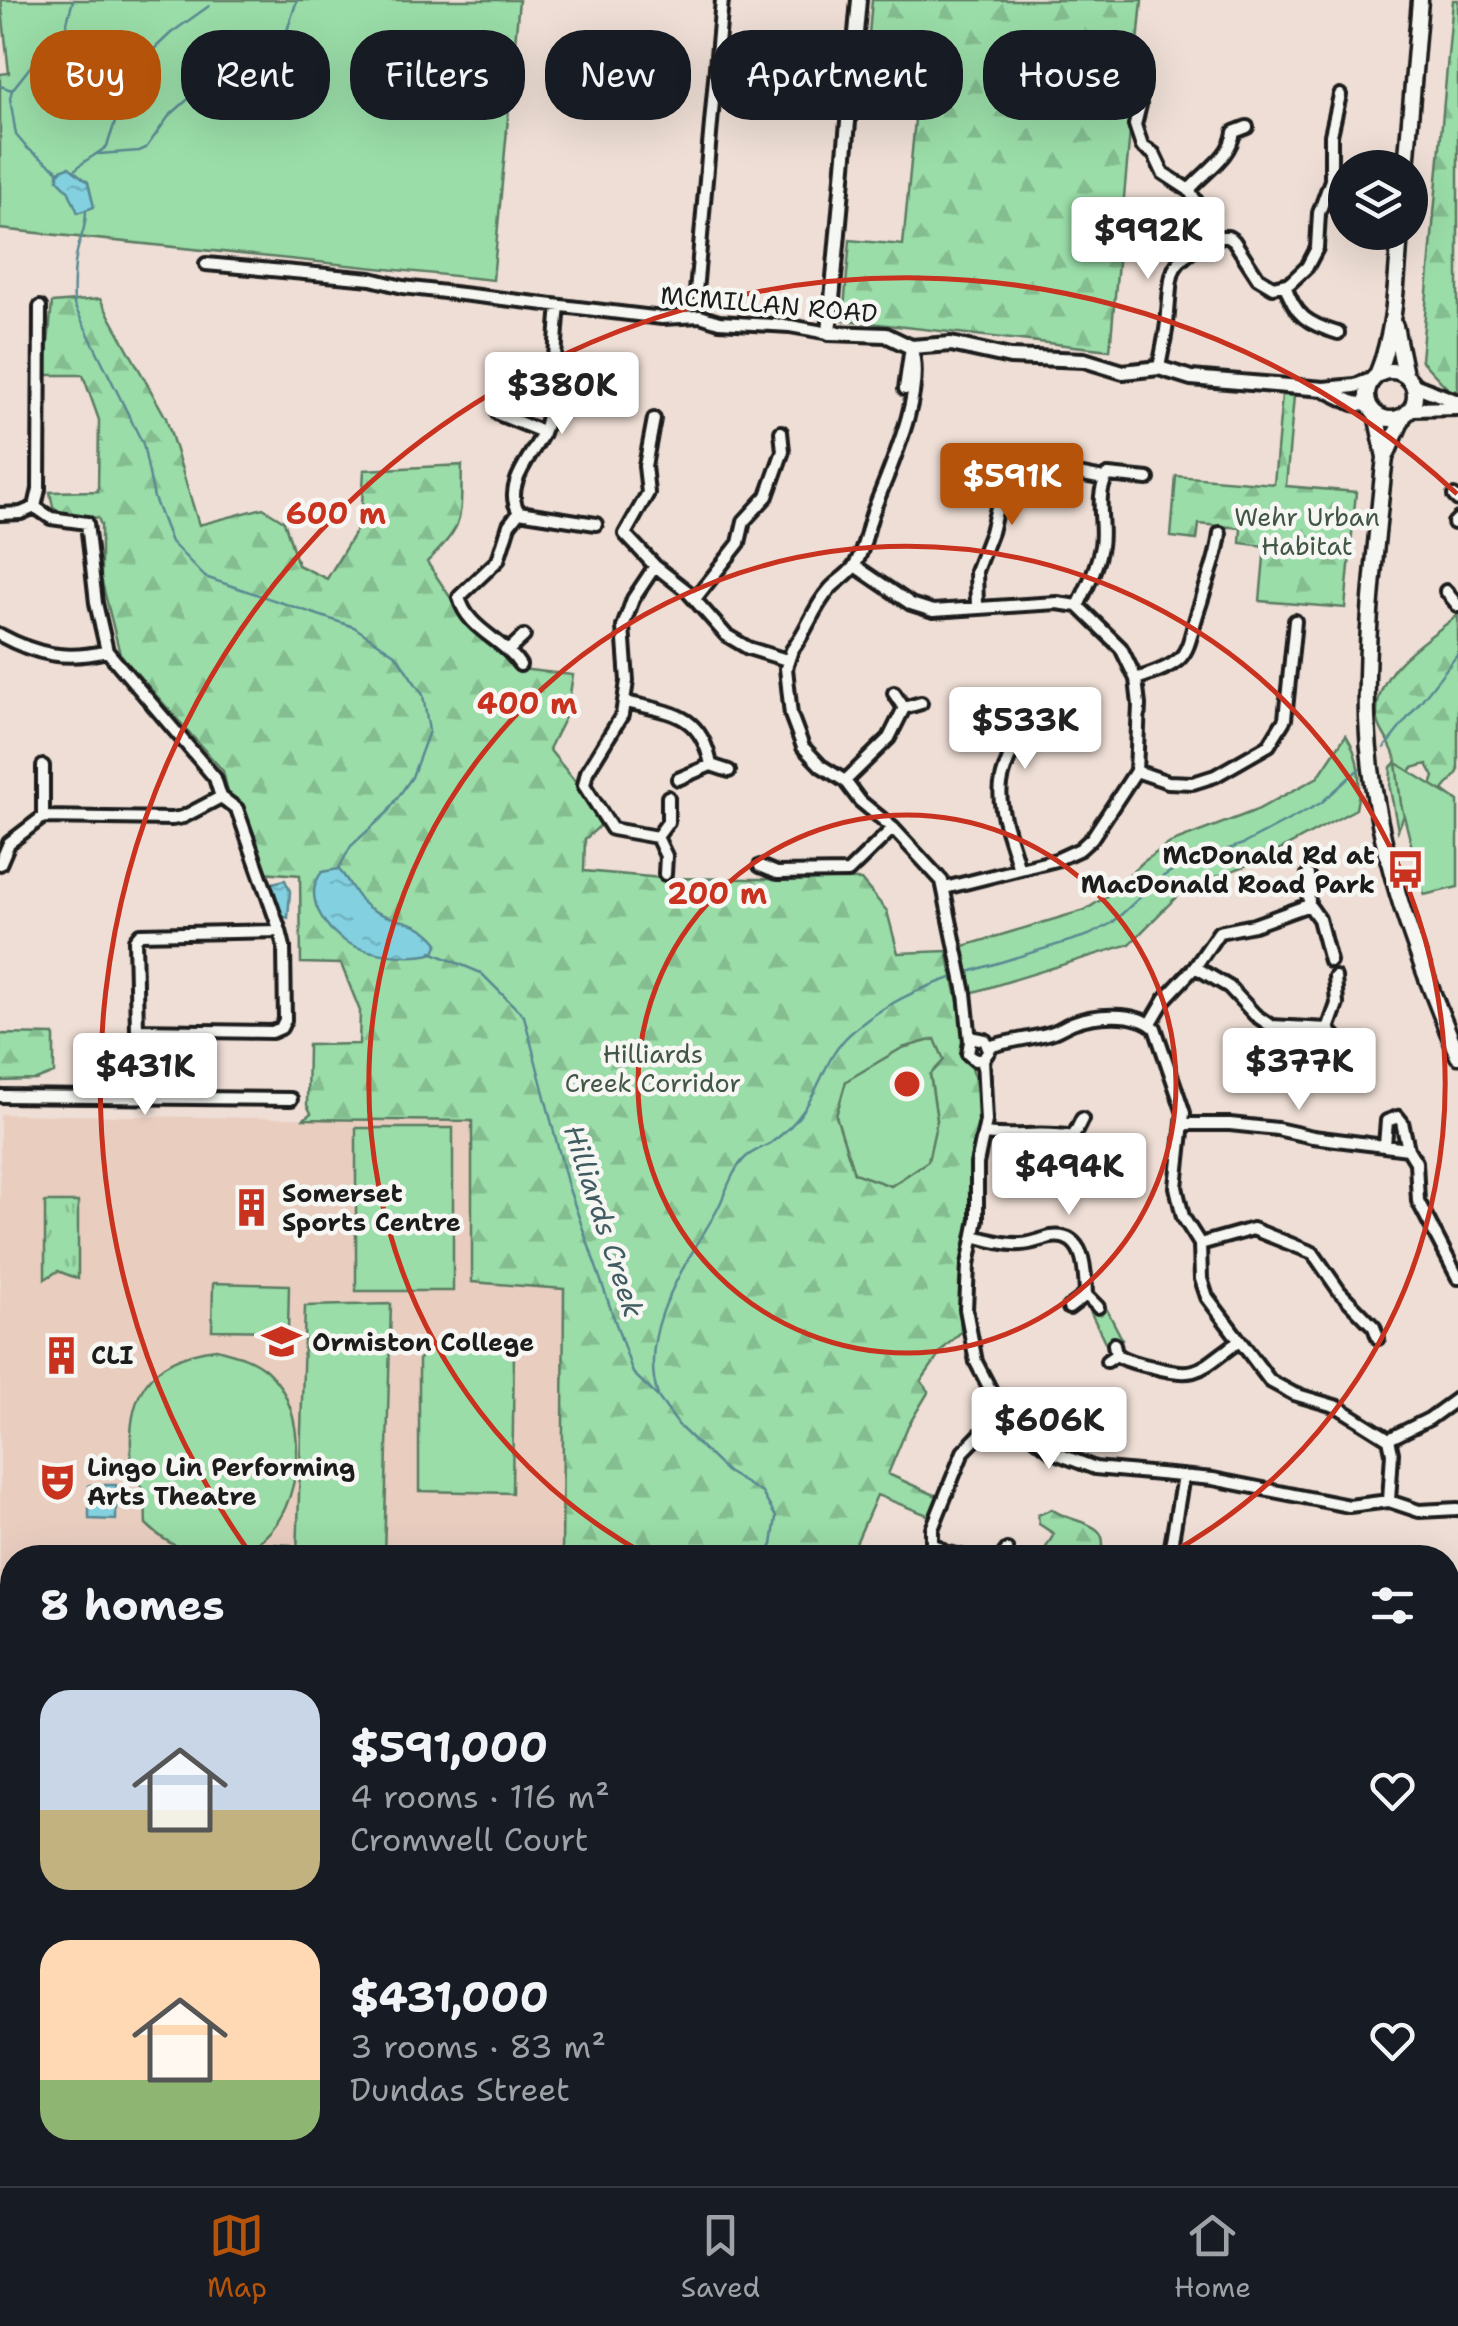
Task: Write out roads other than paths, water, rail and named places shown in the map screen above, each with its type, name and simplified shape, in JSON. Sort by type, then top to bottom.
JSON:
[{"type":"main road","points":[[1408,150],[1420,0]]},
{"type":"main road","points":[[1399,250],[1394,316],[1386,354],[1367,388],[1385,458],[1371,606],[1369,738],[1383,839],[1402,912],[1458,1056]]},
{"type":"main road","points":[[1385,458],[1416,393],[1409,380],[1394,316]]},
{"type":"main road","points":[[1374,377],[1392,370],[1409,380]]},
{"type":"main road","points":[[1372,409],[1390,419],[1408,412]]},
{"type":"street","points":[[696,292],[722,0]]},
{"type":"street","points":[[829,334],[858,0]]},
{"type":"street","points":[[1159,368],[1170,276],[1181,259],[1212,237],[1228,237],[1264,284],[1273,287],[1285,285],[1307,267],[1317,248],[1319,213],[1332,180],[1331,135],[1340,95]]},
{"type":"street","points":[[1136,120],[1142,146],[1154,154],[1163,174],[1188,190],[1206,217],[1212,237]]},
{"type":"street","points":[[1188,190],[1207,168],[1224,157],[1232,145],[1230,128],[1247,127]]},
{"type":"street","points":[[1131,158],[1142,146]]},
{"type":"street","name":"MCMILLAN ROAD","points":[[206,264],[371,279],[404,287],[662,318],[700,316],[720,322],[790,326],[829,334],[886,336],[911,348],[952,344],[1010,356],[1084,360],[1123,372],[1159,368],[1191,378],[1324,389],[1355,386],[1374,377]]},
{"type":"street","points":[[1285,285],[1296,312],[1312,326],[1333,328]]},
{"type":"street","points":[[558,306],[549,414],[515,484],[513,501],[520,512],[596,524]]},
{"type":"street","points":[[0,514],[28,512],[34,507],[39,488],[40,307]]},
{"type":"street","points":[[911,348],[906,414],[893,467],[855,566],[822,600],[787,660],[791,715],[798,737],[821,766],[845,780],[860,800],[932,868],[944,888],[969,1018],[980,1042],[984,1092],[984,1134],[977,1164],[974,1236],[966,1279],[967,1324],[976,1362],[1002,1412],[1039,1442],[1082,1464],[1110,1471],[1214,1479],[1349,1506],[1388,1501],[1419,1511],[1458,1509]]},
{"type":"street","points":[[1409,380],[1458,405]]},
{"type":"street","name":"MCMILLAN ROAD","points":[[1324,389],[1372,409]]},
{"type":"street","points":[[1408,412],[1458,405]]},
{"type":"street","points":[[498,414],[543,432]]},
{"type":"street","points":[[654,418],[645,466],[648,494],[625,534],[736,642],[787,660]]},
{"type":"street","points":[[695,599],[739,543],[744,521],[767,496],[781,457],[781,432]]},
{"type":"street","points":[[976,606],[976,571],[1011,477],[997,461]]},
{"type":"street","points":[[1078,474],[1104,479],[1148,479]]},
{"type":"street","points":[[1078,606],[1101,548],[1104,479]]},
{"type":"street","points":[[34,507],[52,518],[86,523],[92,579],[108,652],[216,778],[221,797],[237,809],[280,931],[284,948],[285,1020],[280,1028],[272,1032],[137,1030],[135,940],[140,934],[280,931]]},
{"type":"street","points":[[520,512],[509,525],[498,560],[460,598],[467,615],[510,649],[520,665]]},
{"type":"street","points":[[1136,679],[1173,666],[1190,644],[1214,571],[1220,533]]},
{"type":"street","points":[[655,566],[633,599],[623,627],[626,702],[622,715],[587,772],[584,785],[612,829],[657,837]]},
{"type":"street","points":[[855,566],[922,608],[944,611],[1056,603],[1078,606],[1121,648],[1136,679],[1140,705],[1136,770],[1101,828],[1080,849],[1056,860],[944,888]]},
{"type":"street","points":[[1446,591],[1458,606],[1446,617]]},
{"type":"street","points":[[1136,770],[1168,782],[1204,781],[1269,745],[1286,714],[1295,621]]},
{"type":"street","points":[[0,635],[31,652],[46,655],[108,652]]},
{"type":"street","points":[[510,649],[524,636]]},
{"type":"street","points":[[1294,636],[1307,638]]},
{"type":"street","points":[[894,694],[904,708]]},
{"type":"street","points":[[626,702],[684,718],[702,737],[711,765]]},
{"type":"street","points":[[1009,702],[1022,716]]},
{"type":"street","points":[[904,708],[921,703]]},
{"type":"street","points":[[845,780],[881,747],[904,708]]},
{"type":"street","points":[[1022,716],[1041,713]]},
{"type":"street","points":[[1286,714],[1301,715]]},
{"type":"street","points":[[1018,868],[1000,796],[1022,716]]},
{"type":"street","points":[[678,780],[711,765],[729,771]]},
{"type":"street","points":[[42,766],[43,817]]},
{"type":"street","points":[[0,864],[9,843],[43,817],[172,820],[221,797]]},
{"type":"street","points":[[657,837],[668,822],[668,797]]},
{"type":"street","points":[[760,866],[777,873],[848,872],[893,828]]},
{"type":"street","points":[[657,837],[666,856],[665,874]]},
{"type":"street","points":[[1308,875],[1309,904],[1319,919],[1330,953]]},
{"type":"street","points":[[1151,1024],[1165,999],[1195,968],[1218,932],[1254,925],[1309,904]]},
{"type":"street","points":[[1195,968],[1229,987],[1271,1026],[1328,1029],[1338,1040]]},
{"type":"street","points":[[1328,1029],[1341,989],[1335,977]]},
{"type":"street","points":[[979,1059],[966,1050],[980,1042],[1049,1034],[1092,1018],[1114,1017],[1151,1024],[1159,1034],[1178,1087],[1185,1124],[1176,1187],[1183,1217],[1200,1244],[1201,1280],[1207,1297],[1261,1371],[1278,1386],[1332,1404],[1389,1439],[1392,1453],[1388,1501]]},
{"type":"street","points":[[0,1096],[290,1099]]},
{"type":"street","points":[[1384,1145],[1387,1122],[1398,1118],[1416,1162],[1418,1201],[1458,1278]]},
{"type":"street","points":[[1081,1159],[1073,1136],[1082,1119]]},
{"type":"street","points":[[1185,1124],[1277,1128],[1408,1150]]},
{"type":"street","points":[[984,1134],[1019,1138],[1046,1133],[1073,1136]]},
{"type":"street","points":[[1200,1244],[1253,1228],[1304,1248],[1319,1258],[1340,1292],[1376,1333],[1386,1323]]},
{"type":"street","points":[[974,1236],[1013,1244],[1052,1237],[1071,1241],[1082,1254],[1086,1295],[1098,1307]]},
{"type":"street","points":[[1069,1308],[1086,1295]]},
{"type":"street","points":[[1112,1353],[1131,1364],[1182,1375],[1200,1369],[1238,1342]]},
{"type":"street","points":[[1389,1439],[1429,1419],[1458,1398]]},
{"type":"street","points":[[934,1545],[932,1530],[963,1452],[1002,1412]]},
{"type":"street","points":[[1172,1545],[1184,1476]]},
{"type":"water","points":[[69,167],[88,182],[94,207],[78,213],[68,190],[58,180],[58,171]]},
{"type":"water","points":[[338,869],[368,907],[430,934],[438,943],[434,953],[379,953],[339,937],[318,911],[314,891],[322,872]]},
{"type":"water","points":[[285,880],[290,891],[288,918],[281,916],[270,888],[272,883]]},
{"type":"water","points":[[89,1485],[116,1485],[116,1520],[89,1519]]},
{"type":"waterway","name":"Hilliards Creek","points":[[60,172],[16,135],[10,98],[31,66],[49,53],[65,30],[73,0]]},
{"type":"waterway","points":[[99,154],[146,148],[169,116],[193,95],[223,73],[260,60],[285,37],[297,0]]},
{"type":"waterway","points":[[74,171],[107,146],[133,69],[171,33],[209,6]]},
{"type":"waterway","points":[[0,86],[12,90]]},
{"type":"waterway","name":"Hilliards Creek","points":[[86,210],[75,267],[74,305],[143,444],[154,498],[171,542],[205,577],[354,627],[396,655],[423,695],[429,731],[412,777],[387,813],[351,846],[339,868]]},
{"type":"waterway","points":[[1384,748],[1458,654]]},
{"type":"waterway","points":[[965,973],[1089,935],[1112,923],[1162,877],[1180,866],[1243,844],[1321,803],[1359,769]]},
{"type":"waterway","name":"Hilliards Creek","points":[[431,952],[481,973],[524,1016],[568,1186],[633,1373],[658,1397],[680,1427],[727,1472],[762,1493],[776,1517],[772,1545]]},
{"type":"waterway","points":[[658,1396],[653,1372],[659,1323],[678,1277],[740,1164],[796,1120],[836,1051],[851,1033],[901,999],[957,976]]},
{"type":"place","name":"McDonald Rd at MacDonald Road Park","points":[[1405,869]]},
{"type":"place","name":"Somerset Sports Centre","points":[[252,1207]]},
{"type":"place","name":"Ormiston College","points":[[282,1342]]},
{"type":"place","name":"CLI","points":[[61,1355]]},
{"type":"place","name":"Lingo Lin Performing Arts Theatre","points":[[57,1481]]},
{"type":"park label","name":"Wehr Urban Habitat","points":[[1307,532]]},
{"type":"park label","name":"Hilliards Creek Corridor","points":[[653,1068]]}]
